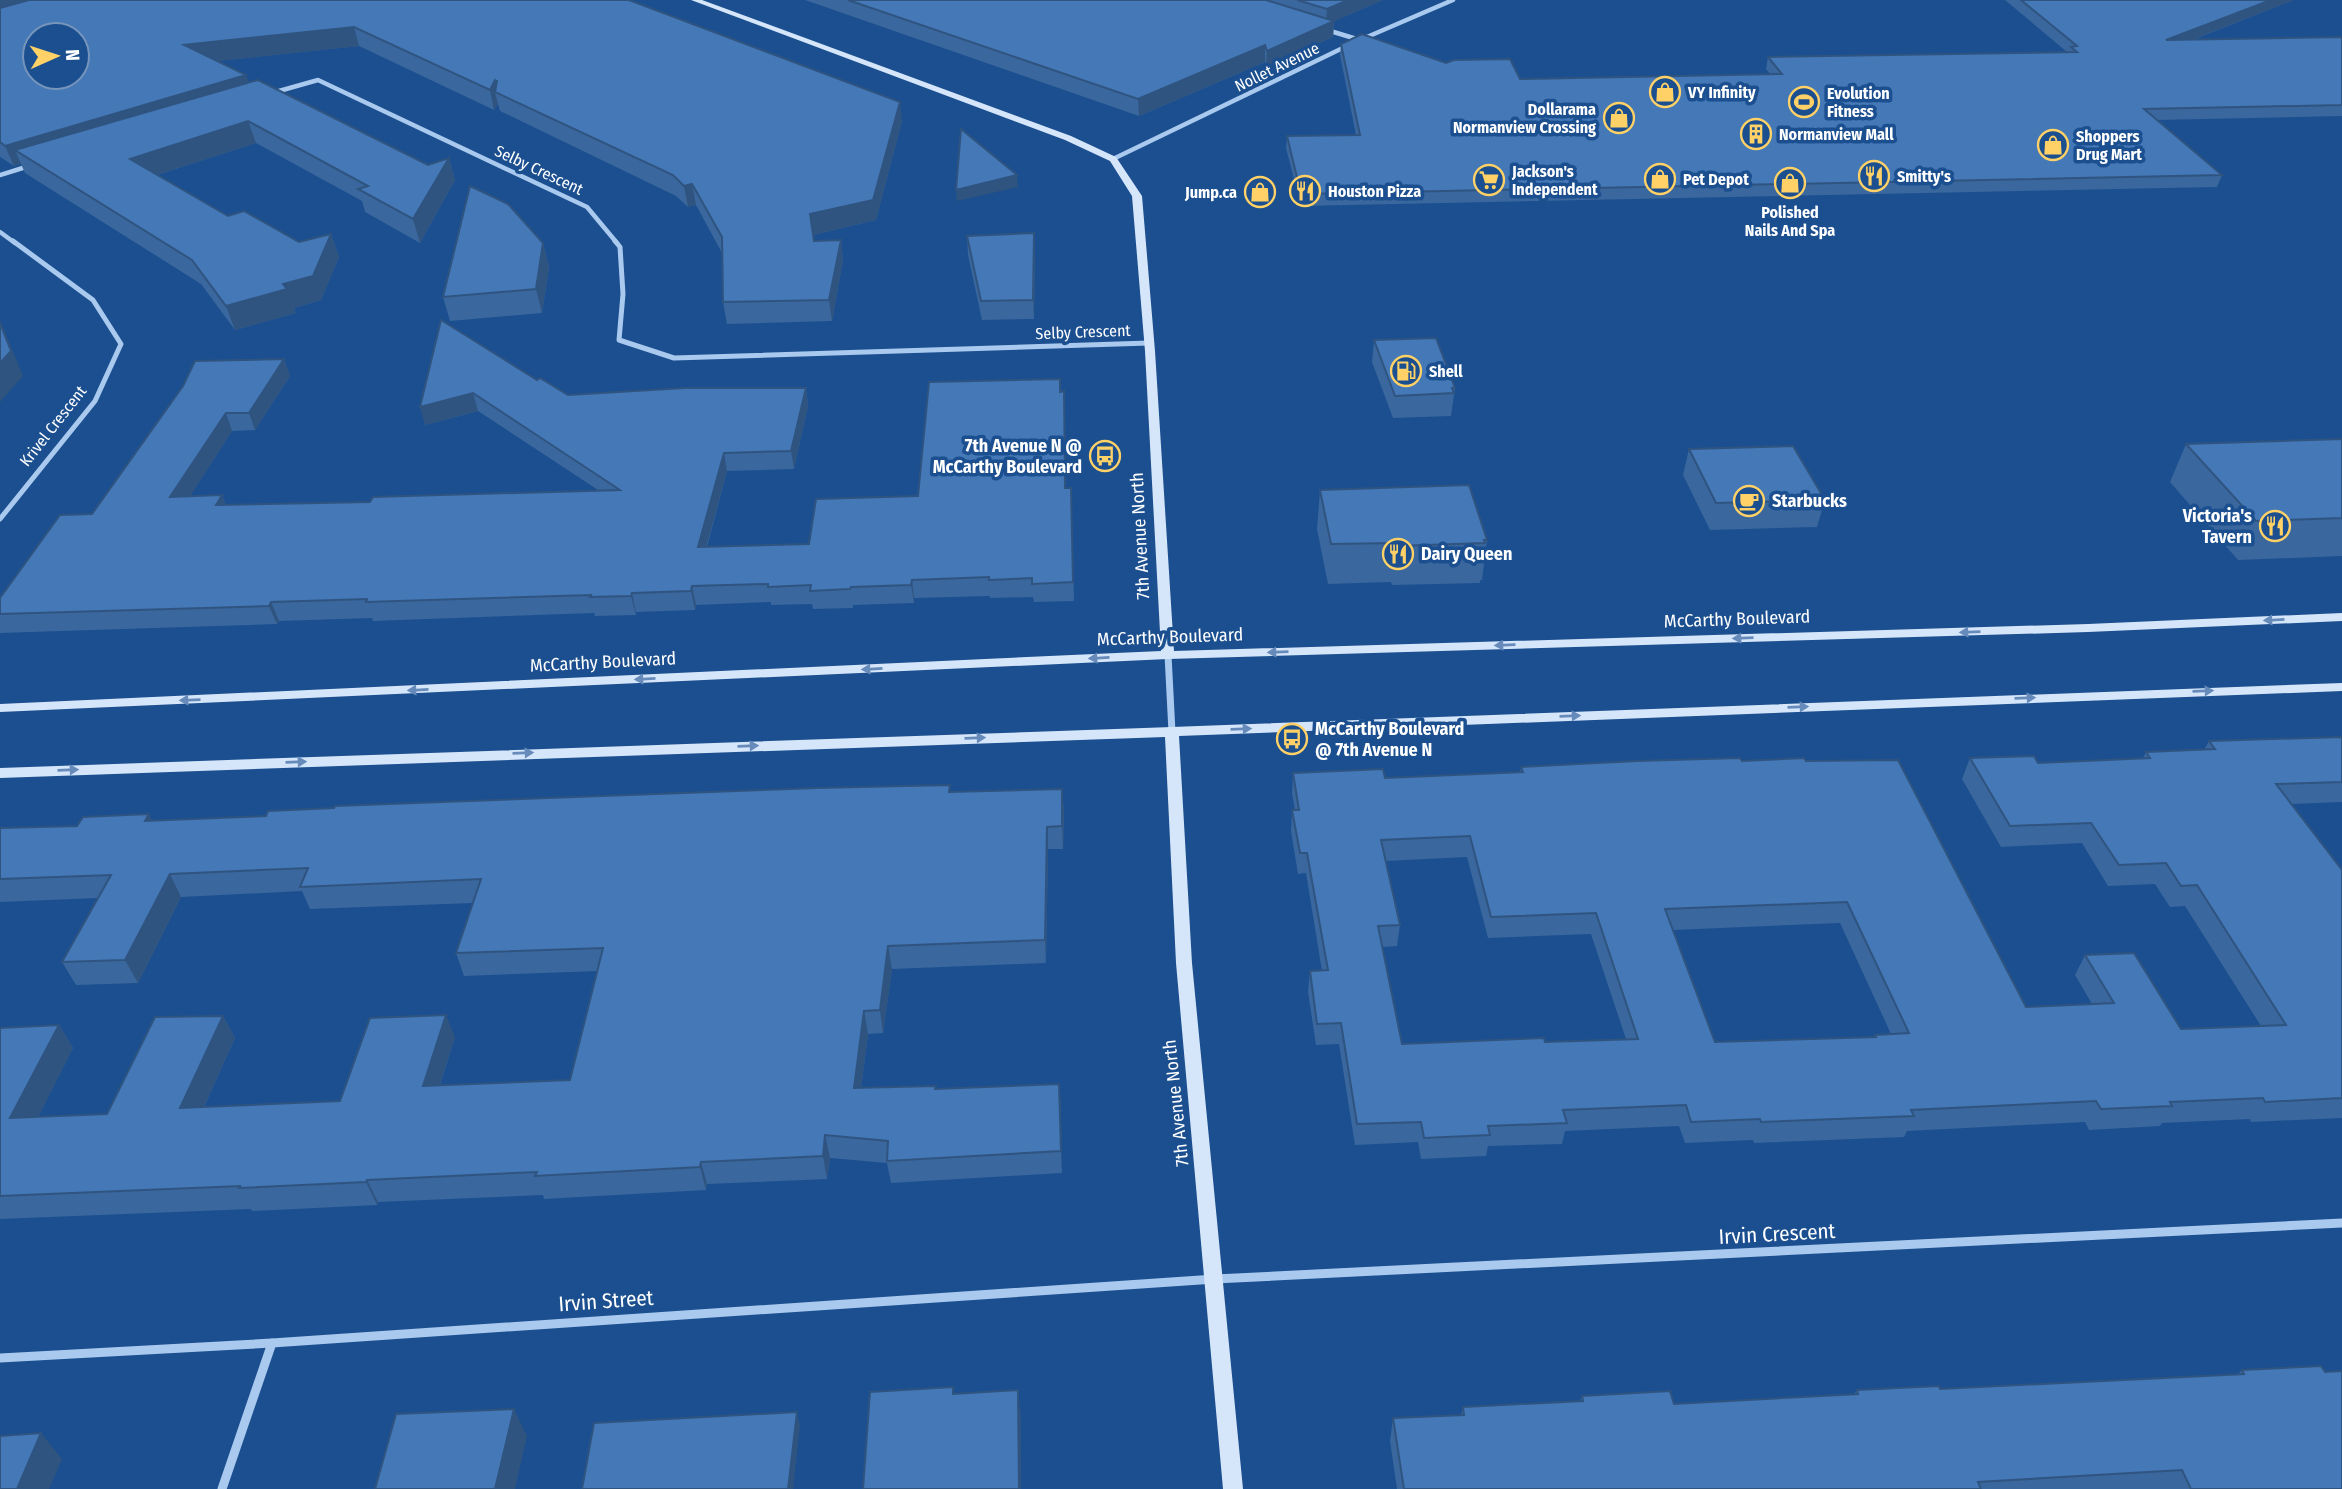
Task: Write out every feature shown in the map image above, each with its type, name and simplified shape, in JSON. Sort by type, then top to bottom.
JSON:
[{"type":"main road","points":[[695,0],[1068,138],[1113,159]]},
{"type":"main road","name":"7th Avenue North","points":[[1113,159],[1137,196],[1168,655]]},
{"type":"main road","name":"McCarthy Boulevard","points":[[0,708],[1168,655],[2074,629],[2342,617]]},
{"type":"main road","points":[[0,773],[2342,687]]},
{"type":"main road","name":"7th Avenue North","points":[[1172,732],[1184,963],[1233,1489]]},
{"type":"street","name":"Nollet Avenue","points":[[1113,159],[1360,40],[1453,0]]},
{"type":"street","points":[[1321,28],[1360,40]]},
{"type":"street","name":"Selby Crescent","points":[[265,96],[318,80],[587,206],[620,247],[623,294],[619,340],[674,358],[1149,343]]},
{"type":"street","points":[[0,175],[39,163]]},
{"type":"street","name":"Krivel Crescent","points":[[0,232],[93,300],[121,344],[95,401],[0,519]]},
{"type":"street","name":"7th Avenue North","points":[[1168,655],[1172,732]]},
{"type":"street","name":"Irvin Crescent","points":[[1215,1279],[2342,1223]]},
{"type":"street","name":"Irvin Street","points":[[0,1358],[272,1343],[1215,1279]]},
{"type":"street","points":[[222,1489],[272,1343]]},
{"type":"building","points":[[29,0],[629,0],[900,102],[873,200],[810,214],[814,241],[841,240],[829,300],[723,302],[722,237],[692,184],[684,186],[673,175],[495,92],[495,80],[490,90],[354,27],[184,45],[246,75],[5,146],[0,142],[0,8]]},
{"type":"building","points":[[848,0],[1266,0],[1334,21],[1267,51],[1265,45],[1138,99]]},
{"type":"building","points":[[1297,0],[1348,0],[1327,9]]},
{"type":"building","name":"Normanview Mall","points":[[2021,0],[2271,0],[2166,40],[2342,37],[2342,105],[2144,109],[2222,175],[1301,194],[1287,136],[1360,135],[1341,44],[1362,34],[1446,63],[1454,60],[1510,59],[1520,79],[1782,74],[1768,57],[2077,52],[2071,47],[2077,46]]},
{"type":"building","points":[[258,80],[428,165],[449,158],[413,219],[358,189],[368,186],[248,121],[130,159],[228,216],[244,211],[299,242],[331,234],[313,276],[283,284],[287,289],[226,306],[192,260],[15,150]]},
{"type":"building","points":[[961,129],[1017,175],[956,190]]},
{"type":"building","points":[[470,186],[508,204],[543,243],[536,289],[443,297]]},
{"type":"building","points":[[1034,233],[1033,300],[981,301],[967,236]]},
{"type":"building","points":[[441,320],[537,380],[540,378],[568,395],[685,388],[806,388],[791,451],[724,453],[698,547],[809,544],[816,499],[918,496],[929,382],[1060,379],[1060,392],[1064,391],[1065,488],[1071,488],[1073,582],[1032,584],[1032,578],[989,580],[989,577],[912,580],[911,585],[810,591],[811,585],[692,586],[691,591],[632,593],[631,596],[366,602],[367,599],[271,602],[269,606],[0,614],[0,598],[60,515],[92,514],[183,386],[195,361],[284,359],[249,413],[226,413],[170,497],[222,495],[216,505],[370,502],[373,497],[620,490],[473,393],[420,407]]},
{"type":"building","points":[[0,323],[11,351],[0,363]]},
{"type":"building","points":[[1436,338],[1455,388],[1452,388],[1454,393],[1395,396],[1374,340]]},
{"type":"building","points":[[2342,439],[2342,518],[2256,521],[2186,444]]},
{"type":"building","points":[[1793,446],[1825,500],[1716,503],[1689,449]]},
{"type":"building","points":[[1469,485],[1487,540],[1484,540],[1485,543],[1395,546],[1395,543],[1331,544],[1320,490]]},
{"type":"building","points":[[2342,737],[2342,782],[2276,784],[2342,870],[2342,1098],[2265,1102],[2263,1098],[2170,1102],[2172,1106],[2101,1109],[2096,1101],[1911,1110],[1914,1116],[1761,1122],[1760,1119],[1691,1122],[1686,1105],[1563,1110],[1567,1123],[1488,1126],[1490,1135],[1424,1138],[1421,1122],[1357,1124],[1341,1023],[1317,1024],[1310,971],[1328,970],[1307,853],[1300,853],[1292,810],[1299,810],[1293,773],[1383,769],[1385,778],[1523,772],[1521,767],[1637,761],[1804,758],[1806,761],[1898,760],[2026,1007],[2114,1003],[2085,955],[2134,953],[2181,1029],[2286,1025],[2197,885],[2181,886],[2166,863],[2119,865],[2091,823],[2010,826],[1970,758],[2034,756],[2038,763],[2150,758],[2146,752],[2215,749],[2209,741]],"holes":[[[1470,836],[1491,917],[1596,913],[1638,1039],[1545,1042],[1544,1038],[1402,1044],[1378,926],[1400,925],[1381,840]],[[1847,902],[1909,1033],[1875,1035],[1876,1037],[1715,1042],[1665,909]]]},
{"type":"building","points":[[950,785],[949,792],[1062,789],[1062,826],[1047,827],[1045,940],[888,946],[880,1010],[864,1011],[854,1088],[936,1086],[935,1089],[1059,1084],[1061,1151],[887,1161],[888,1141],[825,1135],[823,1156],[701,1162],[700,1167],[535,1176],[537,1172],[239,1188],[240,1186],[0,1196],[0,1028],[59,1025],[10,1118],[107,1114],[155,1017],[223,1016],[180,1108],[340,1101],[370,1018],[446,1015],[423,1086],[570,1080],[603,948],[456,953],[481,879],[300,887],[308,868],[170,874],[125,960],[62,962],[111,875],[0,879],[0,828],[77,826],[83,817],[149,814],[145,821],[266,816],[268,811],[335,806]]},
{"type":"building","points":[[2321,1366],[2325,1372],[2342,1371],[2342,1489],[2191,1489],[2182,1470],[1978,1482],[1981,1489],[1404,1489],[1393,1418],[1464,1415],[1463,1407],[1583,1401],[1582,1396],[1670,1391],[1674,1404],[1858,1394],[1857,1390],[1939,1386],[1940,1389],[2244,1374],[2242,1370]]},
{"type":"building","points":[[953,1387],[953,1394],[1018,1390],[1019,1489],[863,1489],[870,1392]]},
{"type":"building","points":[[514,1409],[495,1489],[375,1489],[396,1414]]},
{"type":"building","points":[[797,1412],[788,1489],[582,1489],[594,1423]]},
{"type":"building","points":[[41,1433],[17,1489],[0,1489],[0,1436]]},
{"type":"place","name":"VY Infinity","points":[[1665,92]]},
{"type":"place","name":"Evolution Fitness","points":[[1804,102]]},
{"type":"place","name":"Dollarama Normanview Crossing","points":[[1619,118]]},
{"type":"place","name":"Normanview Mall","points":[[1756,134]]},
{"type":"place","name":"Shoppers Drug Mart","points":[[2053,145]]},
{"type":"place","name":"Smitty's","points":[[1874,176]]},
{"type":"place","name":"Pet Depot","points":[[1660,179]]},
{"type":"place","name":"Jackson's Independent","points":[[1489,180]]},
{"type":"place","name":"Polished Nails And Spa","points":[[1790,183]]},
{"type":"place","name":"Houston Pizza","points":[[1305,191]]},
{"type":"place","name":"Jump.ca","points":[[1260,192]]},
{"type":"place","name":"Shell","points":[[1406,371]]},
{"type":"place","name":"7th Avenue N @ McCarthy Boulevard","points":[[1105,456]]},
{"type":"place","name":"Starbucks","points":[[1749,501]]},
{"type":"place","name":"Victoria's Tavern","points":[[2275,526]]},
{"type":"place","name":"Dairy Queen","points":[[1398,554]]},
{"type":"place","name":"McCarthy Boulevard @ 7th Avenue N","points":[[1292,739]]}]
